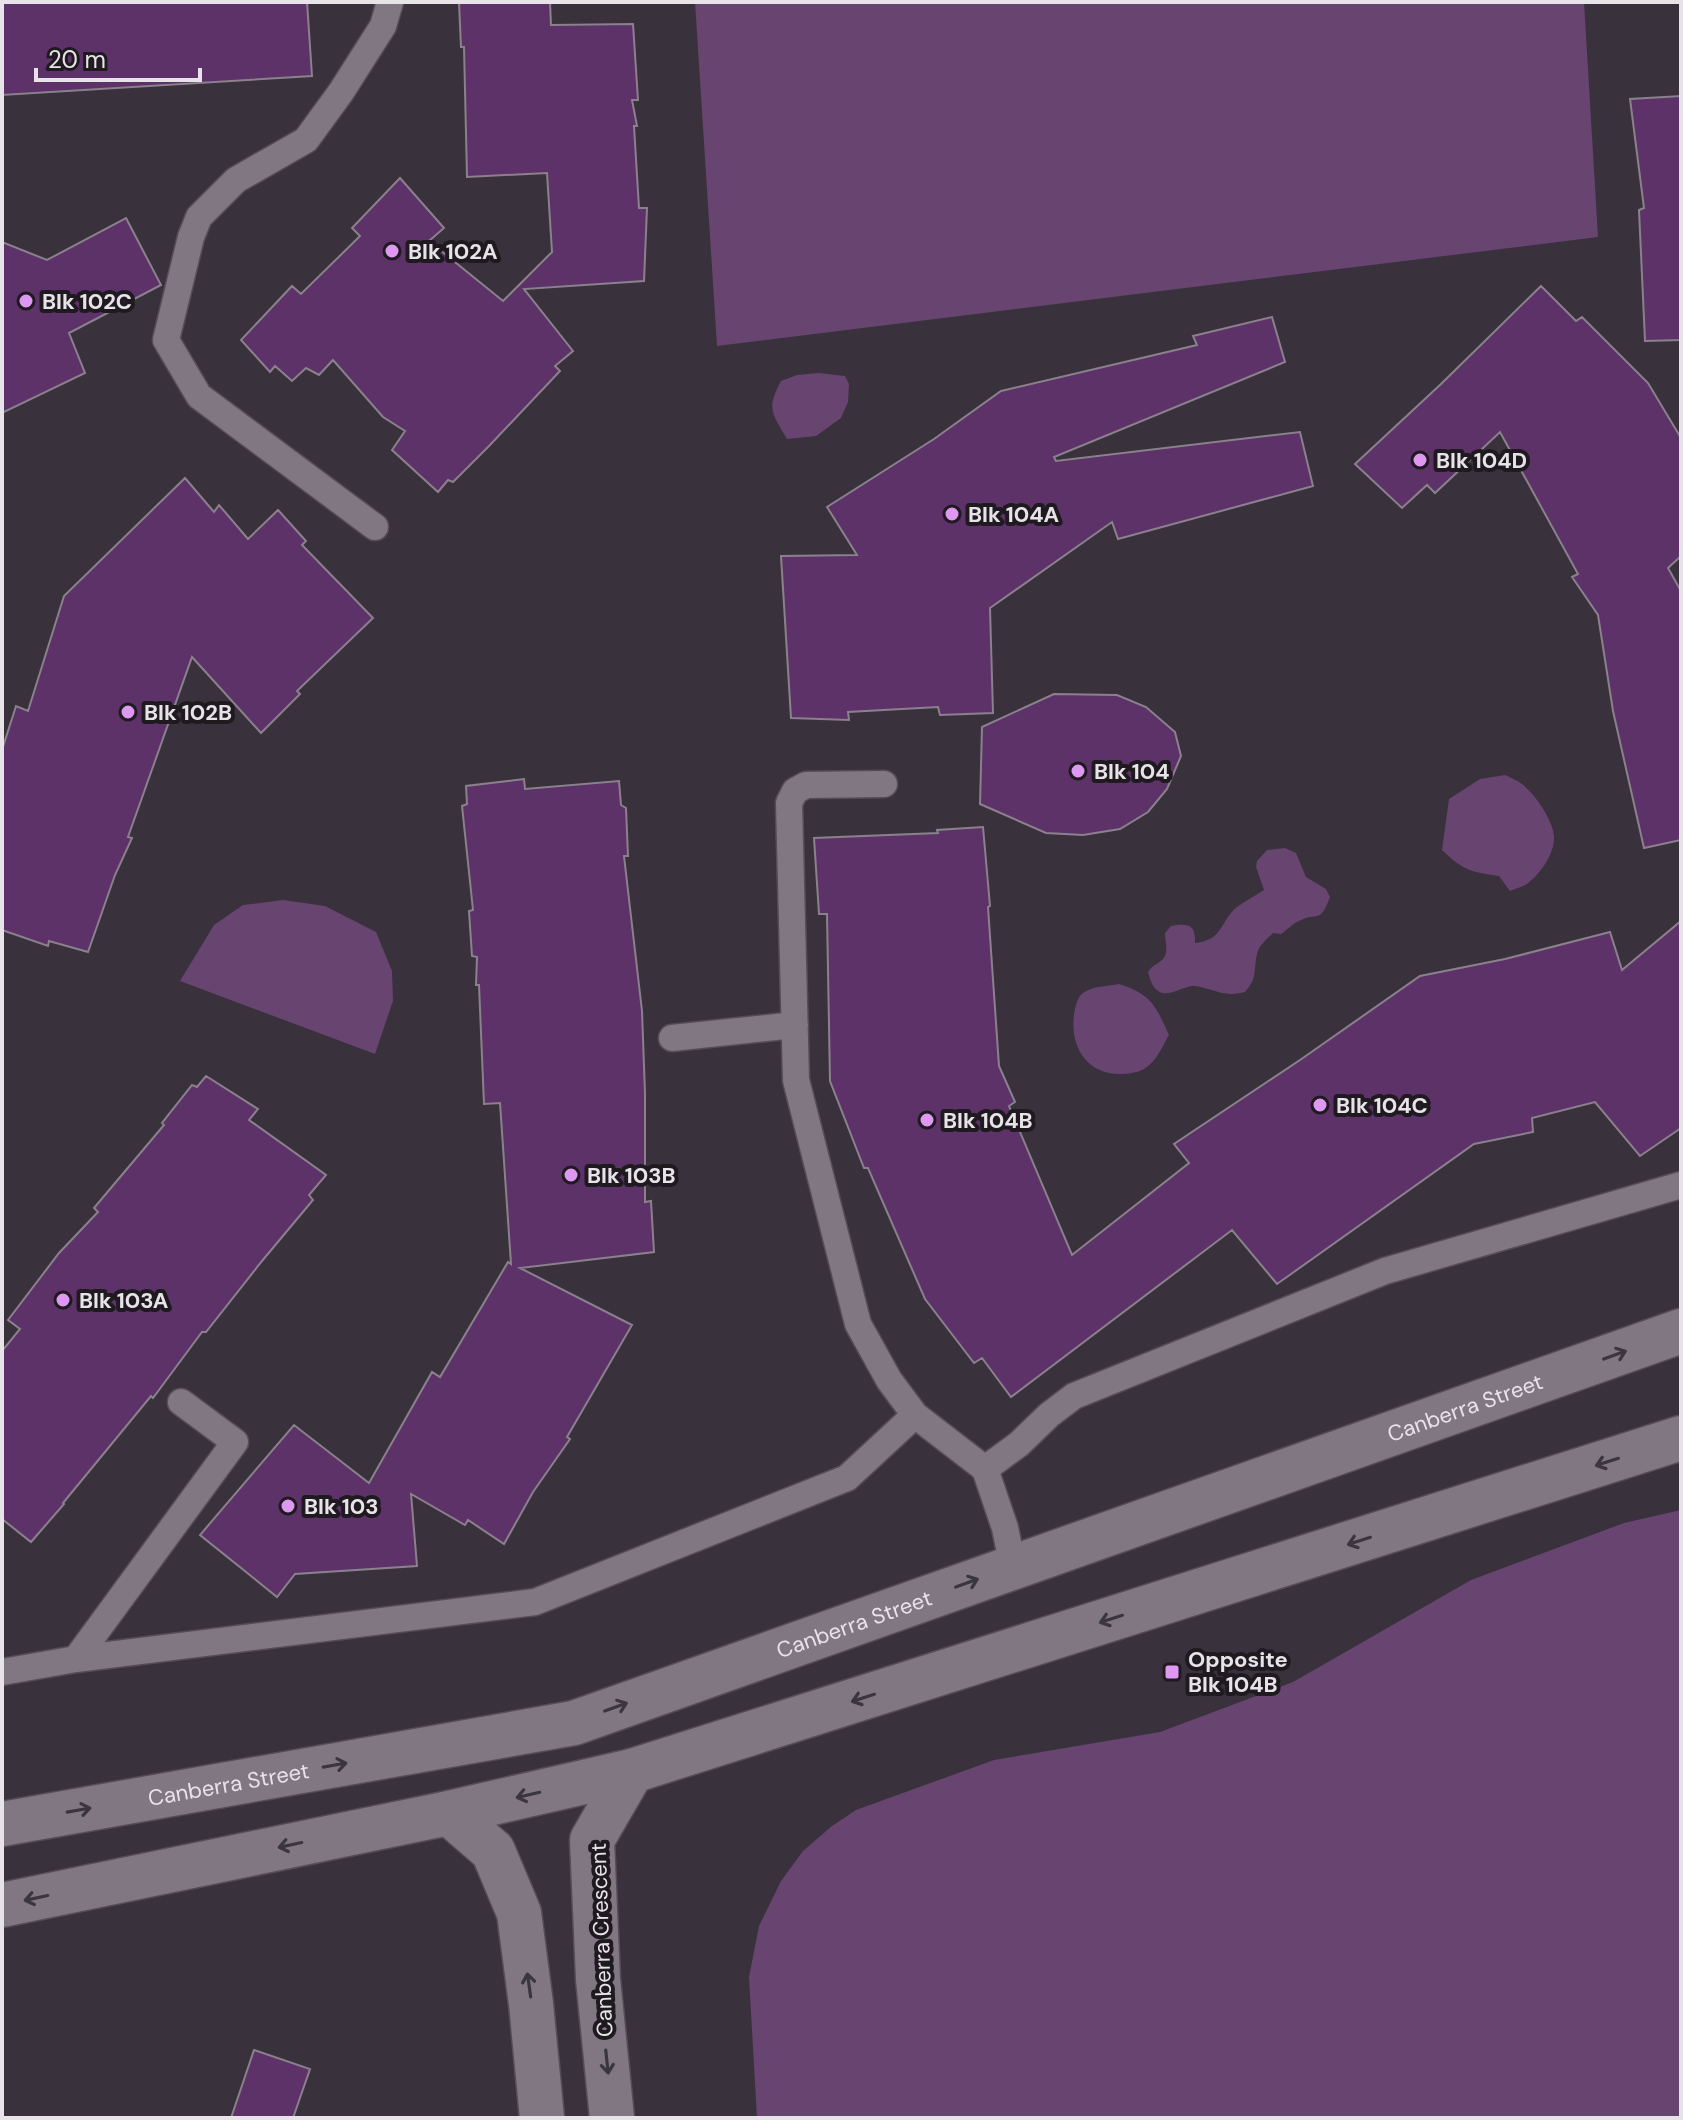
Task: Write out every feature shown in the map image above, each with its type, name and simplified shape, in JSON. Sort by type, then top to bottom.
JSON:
[{"type":"street","name":"Canberra Street","points":[[2,1824],[574,1723],[1681,1331]]},
{"type":"street","points":[[2,1905],[449,1813],[632,1771],[1681,1438]]},
{"type":"street","points":[[574,1723],[579,1783]]},
{"type":"street","name":"Canberra Crescent","points":[[612,2118],[598,1979],[592,1840],[632,1771]]},
{"type":"street","points":[[449,1813],[493,1851],[519,1913],[542,2118]]},
{"type":"lane","points":[[375,527],[199,396],[166,340],[191,237],[199,217],[236,180],[306,140],[383,26],[390,2]]},
{"type":"lane","points":[[884,784],[806,785],[795,791],[789,803],[796,1080],[858,1324],[889,1380],[915,1415],[985,1469],[1005,1528],[1013,1567]]},
{"type":"lane","points":[[672,1038],[795,1025]]},
{"type":"lane","points":[[985,1469],[1074,1396],[1385,1271],[1681,1185]]},
{"type":"lane","points":[[76,1659],[235,1442],[181,1402]]},
{"type":"lane","points":[[2,1672],[76,1659],[535,1602],[847,1478],[915,1415]]},
{"type":"shaded area","points":[[695,2],[1584,2],[1598,237],[717,346]]},
{"type":"shaded area","points":[[819,373],[845,376],[849,384],[848,402],[841,418],[816,436],[787,439],[773,411],[776,390],[781,381],[797,375]]},
{"type":"shaded area","points":[[1505,775],[1532,794],[1547,815],[1554,836],[1552,850],[1542,869],[1527,884],[1510,891],[1499,876],[1468,869],[1442,850],[1449,799],[1480,779]]},
{"type":"shaded area","points":[[1285,848],[1296,853],[1306,877],[1326,889],[1330,897],[1321,914],[1296,922],[1281,934],[1273,933],[1261,945],[1253,978],[1245,992],[1224,993],[1194,986],[1166,993],[1156,990],[1148,972],[1165,956],[1165,933],[1171,926],[1190,926],[1195,943],[1211,938],[1237,907],[1264,890],[1257,861],[1267,850]]},
{"type":"shaded area","points":[[283,900],[325,906],[376,932],[392,971],[393,1001],[375,1054],[180,981],[214,925],[243,905]]},
{"type":"shaded area","points":[[1119,984],[1151,1002],[1169,1035],[1149,1066],[1126,1074],[1108,1073],[1089,1064],[1078,1047],[1073,1026],[1081,995],[1091,989]]},
{"type":"shaded area","points":[[1681,1510],[1681,2118],[757,2118],[749,1977],[759,1926],[781,1881],[803,1851],[856,1810],[994,1760],[1160,1732],[1293,1682],[1471,1580],[1624,1523]]},
{"type":"building","points":[[2,2],[307,2],[312,76],[2,95]]},
{"type":"building","name":"Blk 102A","points":[[459,2],[550,2],[551,25],[633,24],[638,100],[632,100],[637,126],[634,126],[639,208],[647,208],[644,281],[524,289],[573,351],[555,366],[560,371],[489,446],[453,482],[448,480],[438,492],[392,450],[405,431],[383,417],[333,360],[319,375],[306,368],[292,381],[275,366],[270,372],[241,340],[292,286],[301,294],[360,236],[352,228],[400,178],[444,228],[429,241],[503,301],[552,252],[547,173],[467,177],[464,47],[461,47]]},
{"type":"building","points":[[1681,96],[1681,340],[1645,341],[1639,210],[1644,208],[1630,99]]},
{"type":"building","points":[[126,218],[161,285],[69,333],[85,373],[2,413],[2,242],[47,260]]},
{"type":"building","name":"Blk 104D","points":[[1541,286],[1576,321],[1582,317],[1648,383],[1681,438],[1681,556],[1668,568],[1681,591],[1681,840],[1644,848],[1613,711],[1598,615],[1572,577],[1578,574],[1500,432],[1435,493],[1427,485],[1402,508],[1355,464]]},
{"type":"building","name":"Blk 104A","points":[[1272,317],[1285,362],[1054,457],[1056,461],[1300,432],[1313,486],[1118,539],[1112,522],[990,608],[993,713],[940,715],[938,707],[848,712],[849,720],[791,718],[781,556],[857,555],[827,507],[934,439],[1001,391],[1197,345],[1193,336]]},
{"type":"building","name":"Blk 102B","points":[[185,478],[214,512],[219,505],[248,539],[278,510],[306,541],[302,545],[373,618],[297,691],[300,694],[261,733],[192,657],[128,837],[132,838],[115,875],[88,952],[49,941],[48,946],[2,930],[2,750],[16,706],[28,711],[64,596]]},
{"type":"building","name":"Blk 104","points":[[1054,694],[1117,695],[1146,707],[1175,732],[1181,756],[1167,789],[1148,812],[1120,829],[1083,835],[1046,833],[980,804],[982,727]]},
{"type":"building","name":"Blk 103B","points":[[524,779],[525,789],[619,781],[621,805],[626,808],[628,856],[624,856],[642,1011],[645,1202],[651,1201],[654,1252],[520,1268],[632,1325],[567,1437],[570,1439],[533,1492],[504,1544],[468,1520],[465,1525],[411,1494],[417,1566],[295,1574],[277,1597],[200,1535],[294,1425],[369,1483],[432,1372],[440,1377],[508,1262],[511,1264],[500,1103],[484,1104],[477,957],[472,956],[469,911],[473,910],[462,806],[467,804],[466,786]]},
{"type":"building","points":[[983,827],[999,1066],[1015,1102],[1009,1106],[1072,1255],[1189,1163],[1174,1144],[1420,976],[1505,959],[1610,932],[1622,970],[1681,921],[1681,1128],[1640,1156],[1595,1102],[1532,1118],[1533,1132],[1474,1144],[1277,1284],[1232,1230],[1011,1397],[982,1358],[974,1363],[925,1299],[868,1168],[864,1168],[830,1081],[827,914],[819,914],[814,838],[938,833],[937,830]]},
{"type":"building","name":"Blk 103A","points":[[206,1076],[258,1109],[249,1120],[326,1175],[309,1195],[313,1200],[206,1332],[202,1332],[153,1398],[151,1396],[31,1542],[2,1519],[2,1351],[20,1329],[8,1320],[59,1253],[98,1212],[94,1208],[164,1125],[162,1123],[192,1085],[197,1087]]},
{"type":"building","points":[[254,2050],[310,2069],[293,2118],[231,2118]]},
{"type":"place","name":"Blk 102A","points":[[392,251]]},
{"type":"place","name":"Blk 102C","points":[[26,301]]},
{"type":"place","name":"Blk 104D","points":[[1420,460]]},
{"type":"place","name":"Blk 104A","points":[[952,514]]},
{"type":"place","name":"Blk 102B","points":[[128,712]]},
{"type":"place","name":"Blk 104","points":[[1078,771]]},
{"type":"place","name":"Blk 104C","points":[[1320,1105]]},
{"type":"place","name":"Blk 104B","points":[[927,1120]]},
{"type":"place","name":"Blk 103B","points":[[571,1175]]},
{"type":"place","name":"Blk 103A","points":[[63,1300]]},
{"type":"place","name":"Blk 103","points":[[288,1506]]},
{"type":"place","name":"Opposite Blk 104B","points":[[1172,1672]]}]
